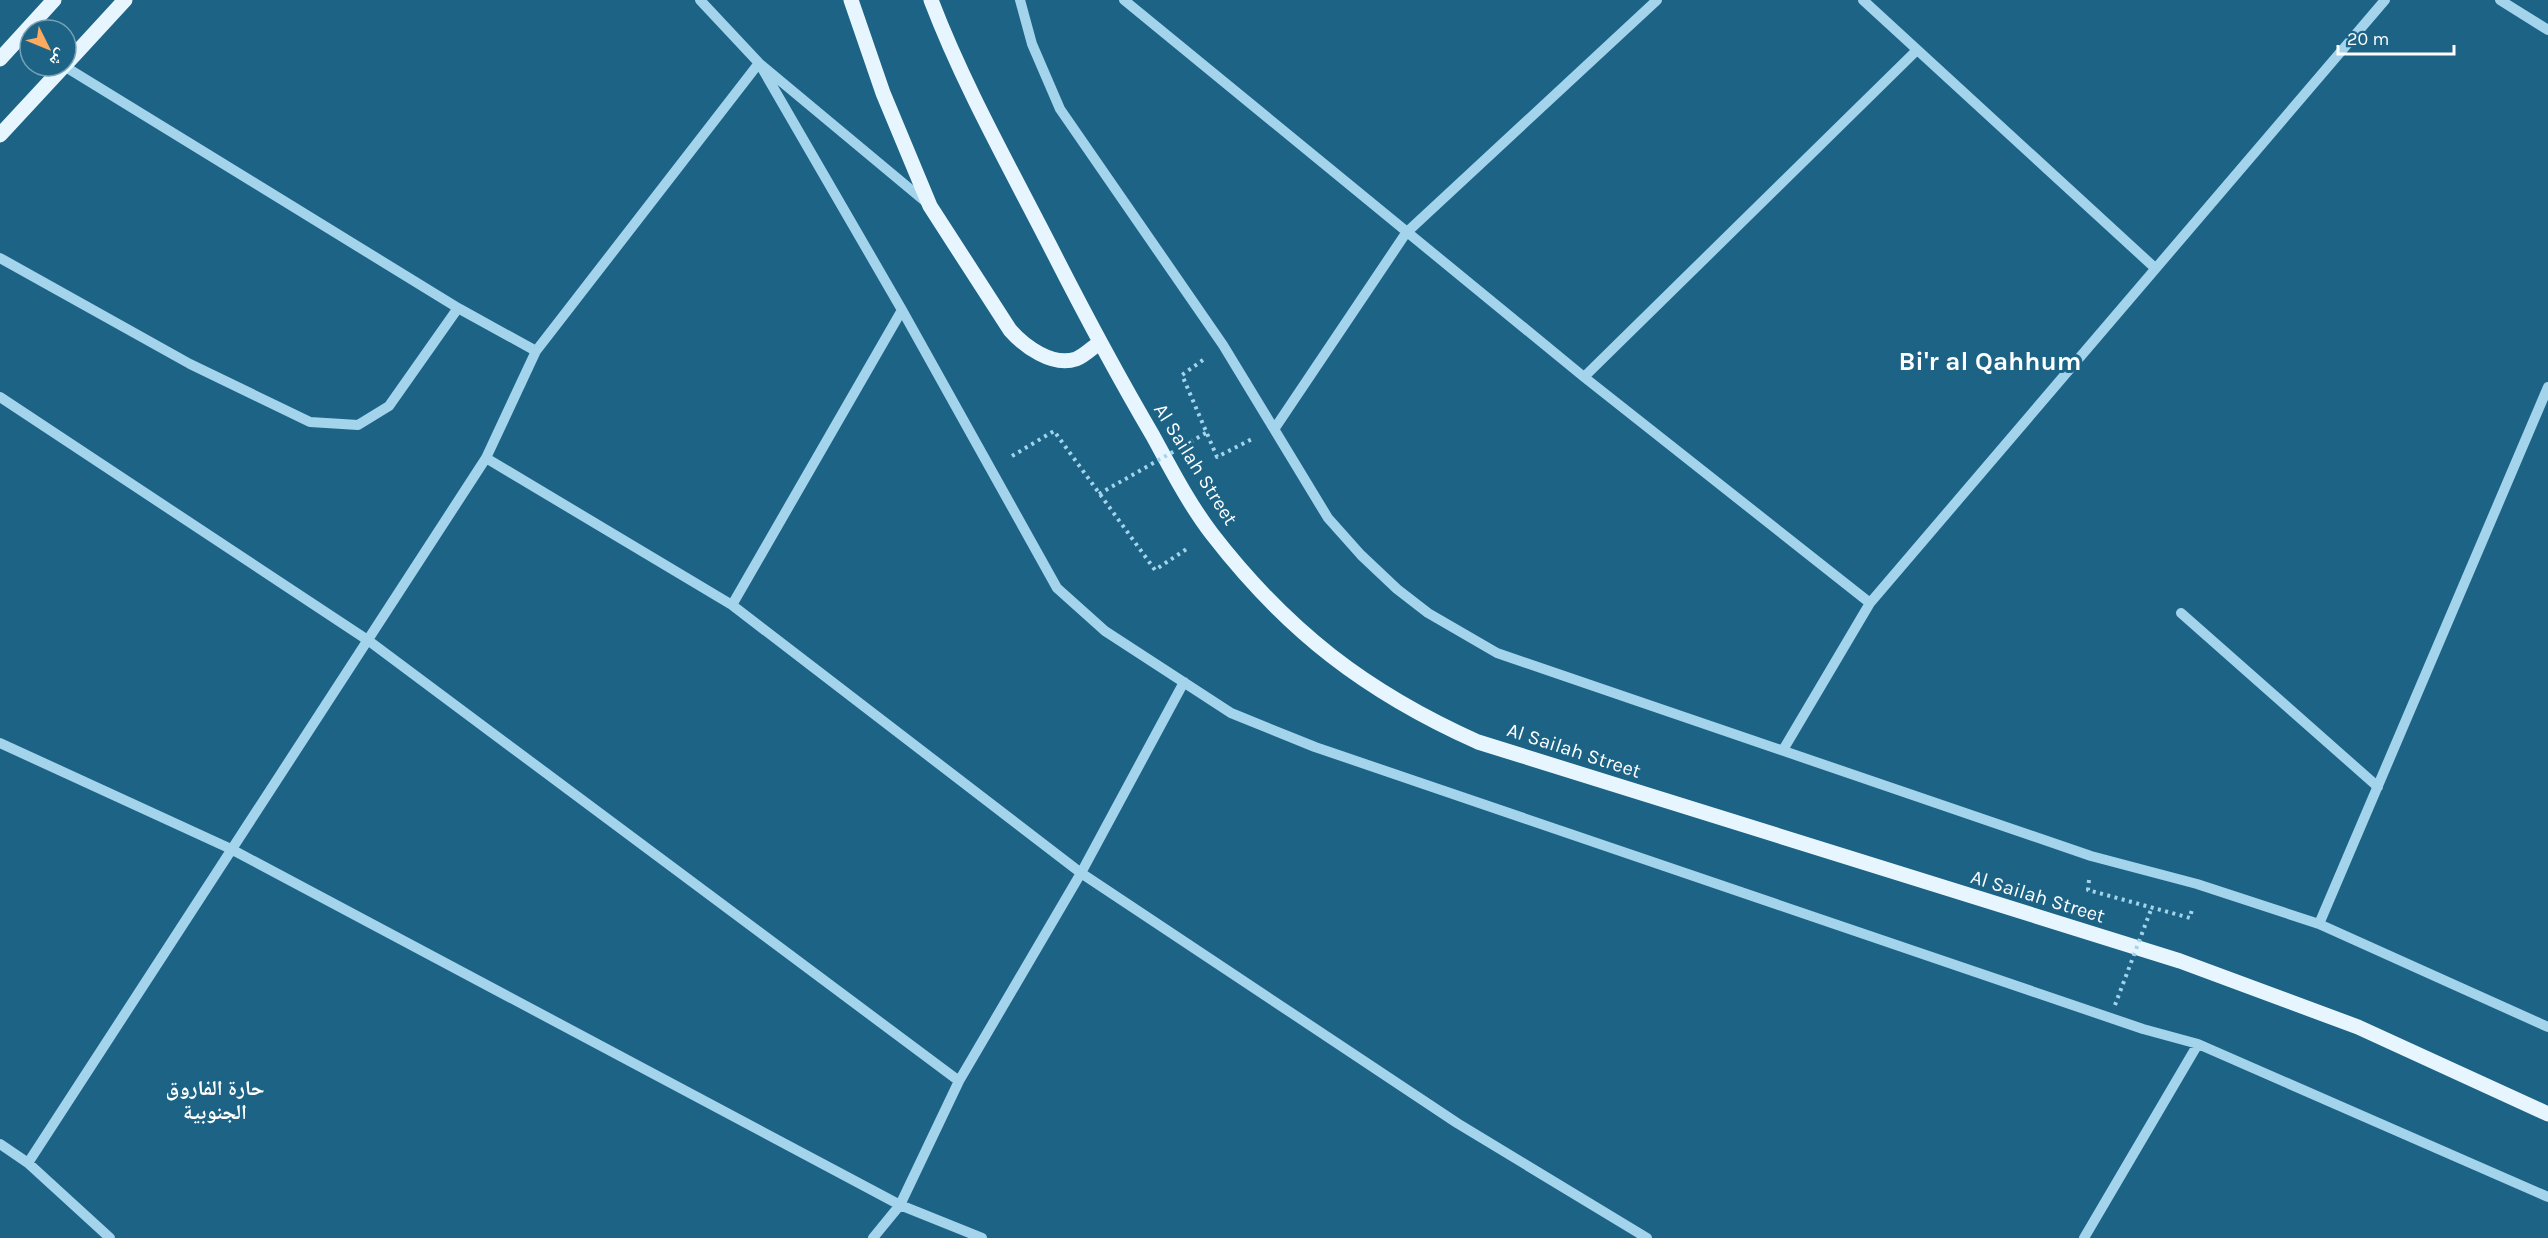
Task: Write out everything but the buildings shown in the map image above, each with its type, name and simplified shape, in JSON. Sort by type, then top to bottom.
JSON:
[{"type":"main road","points":[[0,59],[54,0]]},
{"type":"main road","points":[[78,51],[125,0]]},
{"type":"main road","points":[[852,0],[883,93],[930,206],[1010,330],[1023,344],[1038,353],[1056,358],[1075,360],[1099,343]]},
{"type":"main road","name":"Al Sailah Street","points":[[932,0],[969,85],[1099,343],[1211,533],[1293,624],[1335,660],[1380,692],[1418,714],[1478,742],[2180,961],[2358,1027],[2548,1114]]},
{"type":"main road","points":[[0,135],[53,78]]},
{"type":"street","points":[[700,0],[759,63],[930,206]]},
{"type":"street","points":[[1020,0],[1032,44],[1060,109],[1223,345],[1328,518],[1361,555],[1428,613],[1497,653],[2091,856],[2197,884],[2319,924],[2548,1027]]},
{"type":"street","points":[[1124,0],[1584,377],[1870,603]]},
{"type":"street","points":[[1275,428],[1406,233],[1657,0]]},
{"type":"street","points":[[1863,0],[2155,268]]},
{"type":"street","points":[[1783,750],[1870,603],[2385,0]]},
{"type":"street","points":[[2500,0],[2548,30]]},
{"type":"street","points":[[1584,377],[1917,50]]},
{"type":"street","points":[[759,63],[902,310],[989,470],[1057,588],[1105,631],[1231,713],[1315,747],[2143,1029],[2198,1044],[2548,1197]]},
{"type":"street","points":[[27,1163],[486,458],[536,351],[759,63]]},
{"type":"street","points":[[78,73],[458,308],[536,351]]},
{"type":"street","points":[[0,258],[190,364],[310,422],[358,425],[389,406],[458,308]]},
{"type":"street","points":[[732,605],[902,310]]},
{"type":"street","points":[[2319,924],[2548,387]]},
{"type":"street","points":[[0,397],[369,641],[959,1081]]},
{"type":"street","points":[[486,458],[732,605],[1081,873],[1457,1123],[1647,1238]]},
{"type":"street","points":[[2181,613],[2378,787]]},
{"type":"street","points":[[873,1238],[900,1205],[959,1081],[1081,873],[1184,682]]},
{"type":"street","points":[[0,743],[231,849],[900,1205],[982,1238]]},
{"type":"street","points":[[2084,1238],[2198,1044]]},
{"type":"street","points":[[0,1144],[27,1163],[110,1238]]},
{"type":"path","points":[[1182,375],[1217,457],[1275,428]]},
{"type":"path","points":[[989,470],[1054,431],[1155,570],[1211,533]]},
{"type":"path","points":[[1099,494],[1206,433]]},
{"type":"path","points":[[2088,890],[2190,918]]},
{"type":"path","points":[[2115,1005],[2152,907]]},
{"type":"district","name":"Bi'r al Qahhum","points":[[1990,361]]},
{"type":"district","name":"حارة الفاروق الجنوبية","points":[[215,1100]]}]
